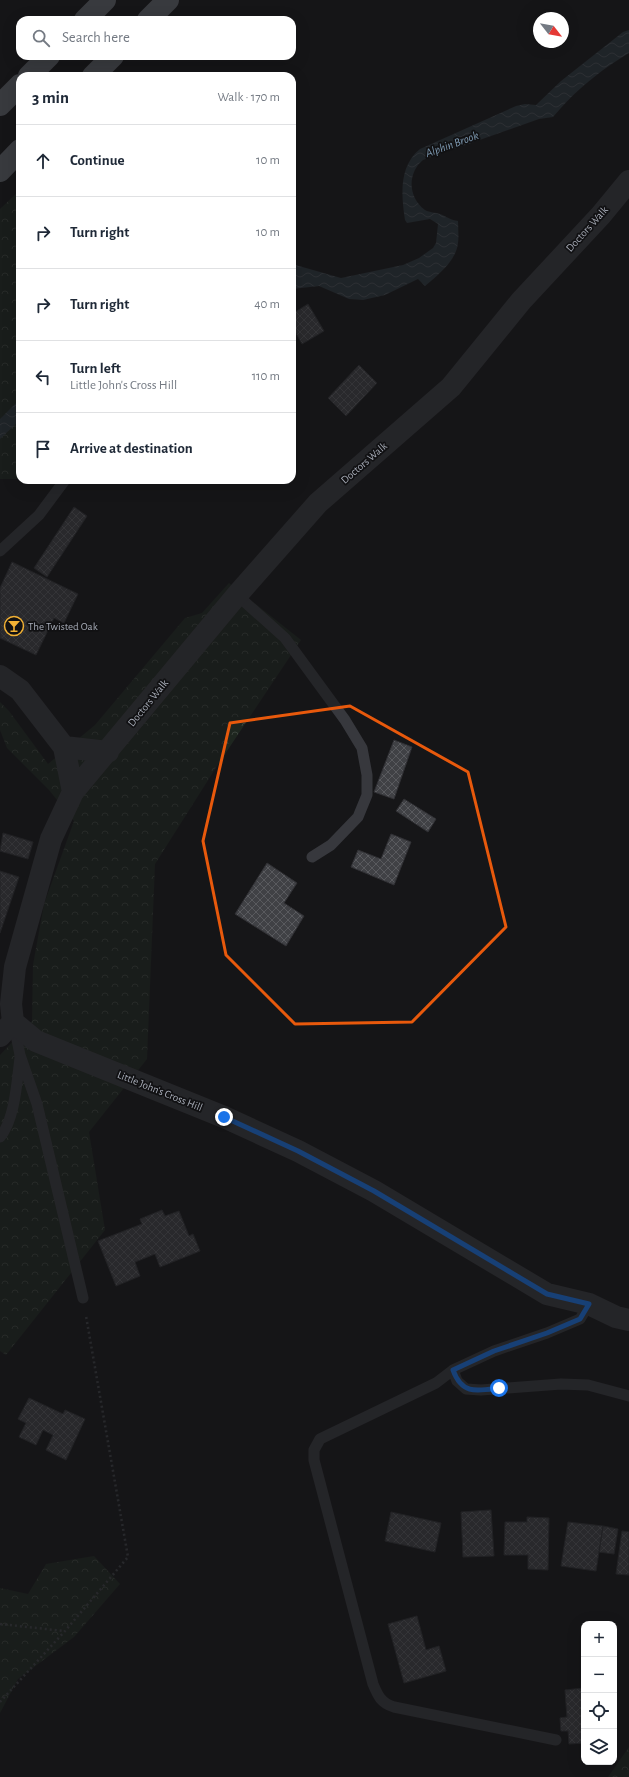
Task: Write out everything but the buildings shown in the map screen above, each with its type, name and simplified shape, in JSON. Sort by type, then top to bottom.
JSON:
[{"type":"highway","points":[[89,16],[105,0]]},
{"type":"highway","points":[[152,16],[168,0]]},
{"type":"highway","points":[[33,72],[45,60]]},
{"type":"highway","points":[[97,72],[109,60]]},
{"type":"highway","points":[[0,105],[16,89]]},
{"type":"highway","points":[[0,171],[16,154]]},
{"type":"street","name":"Doctors Walk","points":[[108,752],[237,595],[318,503],[451,387],[521,301],[601,215],[629,181]]},
{"type":"street","points":[[0,676],[20,690],[64,747],[73,792]]},
{"type":"street","points":[[64,747],[108,752]]},
{"type":"street","name":"Little John's Cross Hill","points":[[108,752],[73,792],[51,838],[16,966],[6,1029],[28,1048],[224,1117],[298,1151],[374,1191],[547,1294],[589,1304],[616,1317],[629,1320]]},
{"type":"lane","points":[[0,551],[39,515],[62,484]]},
{"type":"lane","points":[[237,595],[285,638],[336,707],[362,748],[367,775],[367,795],[358,817],[331,845],[312,857]]},
{"type":"lane","points":[[0,1137],[7,1130],[28,1048]]},
{"type":"lane","points":[[28,1048],[38,1104],[83,1298]]},
{"type":"lane","points":[[556,1740],[394,1707],[380,1699],[373,1684],[326,1507],[314,1460],[314,1450],[320,1439],[436,1383],[453,1370],[494,1351],[547,1333],[580,1319],[589,1304]]},
{"type":"lane","points":[[453,1370],[457,1381],[466,1389],[481,1390],[561,1384],[588,1385],[629,1396]]},
{"type":"path","points":[[0,1702],[65,1632],[128,1557],[83,1298]]},
{"type":"path","points":[[0,1624],[65,1632]]},
{"type":"highlighted area","points":[[350,706],[468,772],[506,927],[412,1022],[295,1024],[226,955],[203,841],[230,723]]},
{"type":"green space","points":[[16,194],[16,479],[0,479],[0,209]]},
{"type":"green space","points":[[229,583],[301,640],[217,766],[155,864],[147,1059],[89,1132],[105,1230],[6,1355],[0,1351],[0,1055],[32,1021],[33,965],[44,904],[74,821],[49,790],[7,748],[0,730],[0,702],[9,711],[48,764],[95,725],[185,618],[202,613]]},
{"type":"green space","points":[[94,1556],[120,1584],[74,1637],[18,1679],[0,1713],[0,1588],[28,1594],[46,1564]]},
{"type":"green space","points":[[629,1747],[629,1777],[608,1777]]},
{"type":"water","name":"Alphin Brook","points":[[629,30],[629,53],[607,67],[588,82],[553,117],[539,119],[423,160],[418,165],[412,178],[412,185],[415,199],[419,205],[427,211],[438,213],[458,221],[458,243],[454,256],[446,267],[425,286],[418,279],[385,295],[363,300],[349,299],[319,286],[296,289],[296,265],[341,278],[403,265],[419,258],[433,248],[436,243],[438,224],[430,219],[407,223],[405,220],[402,191],[403,181],[408,164],[413,156],[420,149],[516,106],[525,104],[536,105],[561,81],[623,32]]},
{"type":"water","points":[[16,403],[16,424],[0,439],[0,419]]},
{"type":"place","name":"The Twisted Oak","points":[[14,626]]},
{"type":"route","points":[[224,1117],[298,1151],[374,1191],[475,1253],[547,1294],[589,1304],[580,1319],[547,1333],[494,1351],[453,1370],[457,1381],[466,1389],[481,1390],[499,1388]]}]
